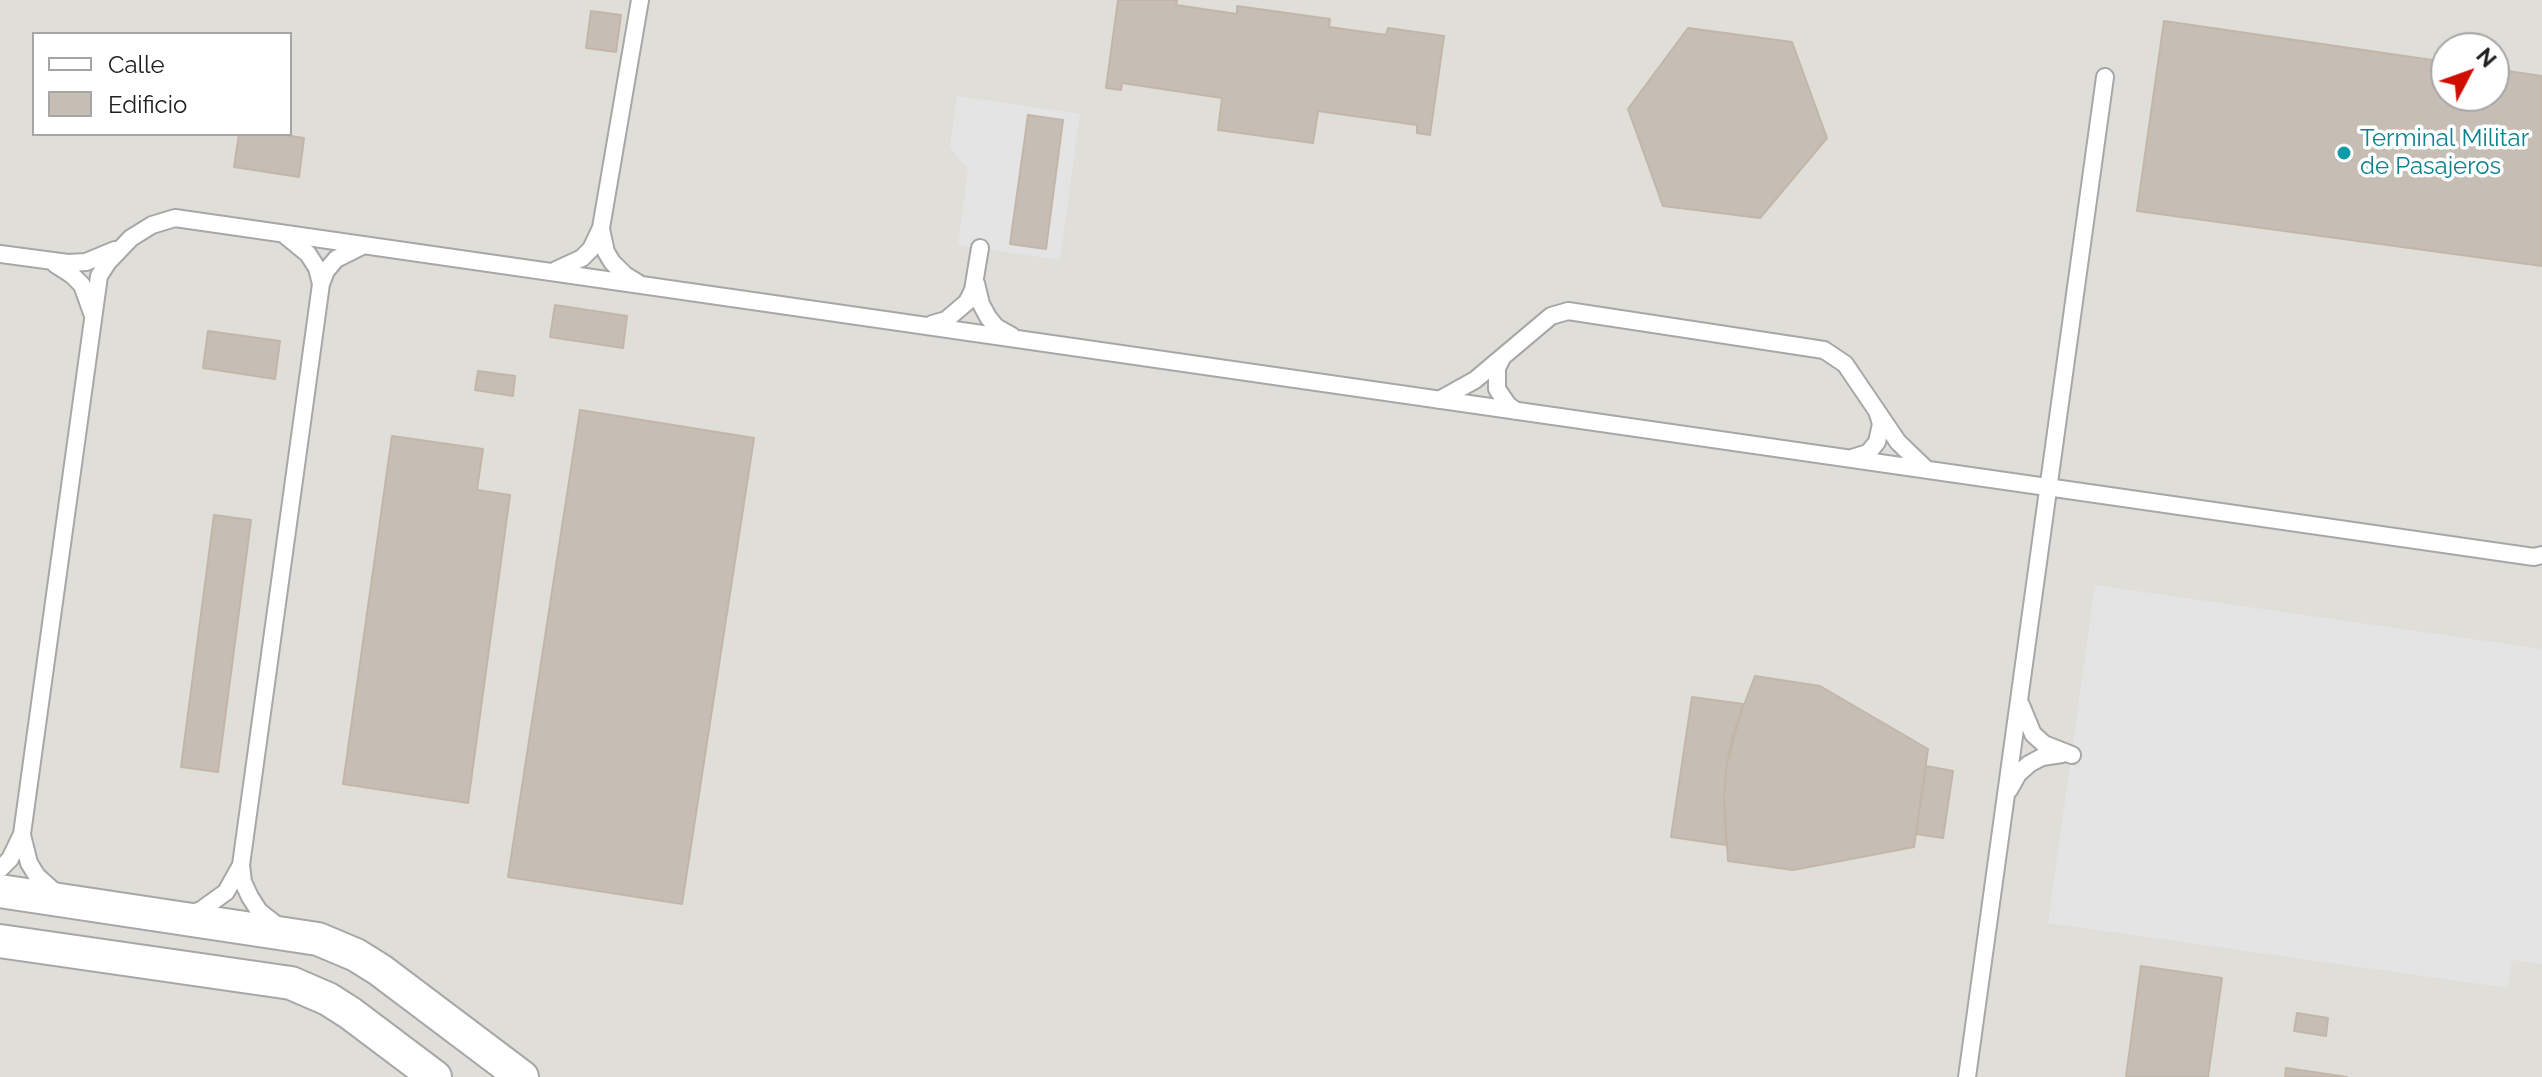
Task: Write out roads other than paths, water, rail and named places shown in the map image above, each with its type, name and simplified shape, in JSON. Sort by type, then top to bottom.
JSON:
[{"type":"street","points":[[0,891],[298,934],[337,946],[380,970],[522,1077]]},
{"type":"street","points":[[0,941],[291,983],[328,999],[350,1013],[435,1077]]},
{"type":"lane","points":[[640,0],[601,228],[602,240],[612,262],[640,285]]},
{"type":"lane","points":[[1967,1077],[2105,77]]},
{"type":"lane","points":[[0,254],[50,262],[86,262],[119,249],[152,225],[175,218],[2534,557],[2542,555]]},
{"type":"lane","points":[[542,271],[557,270],[582,258],[591,249],[601,228]]},
{"type":"lane","points":[[281,233],[292,238],[308,254],[317,268],[321,284]]},
{"type":"lane","points":[[298,934],[284,929],[259,911],[243,882],[241,865],[321,284],[326,271],[336,259],[344,252],[364,245]]},
{"type":"lane","points":[[918,325],[946,320],[958,312],[973,290],[980,248]]},
{"type":"lane","points":[[72,902],[47,887],[37,876],[24,849],[22,834],[99,276],[119,249]]},
{"type":"lane","points":[[50,262],[82,285],[93,321]]},
{"type":"lane","points":[[976,277],[977,291],[988,317],[1007,334],[1019,339]]},
{"type":"lane","points":[[1439,400],[1475,380],[1551,316],[1568,311],[1824,350],[1845,364],[1898,442],[1927,470]]},
{"type":"lane","points":[[1502,358],[1497,368],[1497,389],[1516,411]]},
{"type":"lane","points":[[1842,458],[1855,458],[1868,453],[1877,442],[1881,424],[1878,414]]},
{"type":"lane","points":[[2005,800],[2018,774],[2029,764],[2042,757],[2072,755],[2044,744],[2033,734],[2021,706],[2021,692]]},
{"type":"lane","points":[[0,869],[10,859],[22,834]]},
{"type":"lane","points":[[170,916],[201,910],[215,902],[226,892],[241,865]]},
{"type":"place","name":"Terminal Militar de Pasajeros","points":[[2344,153]]}]
